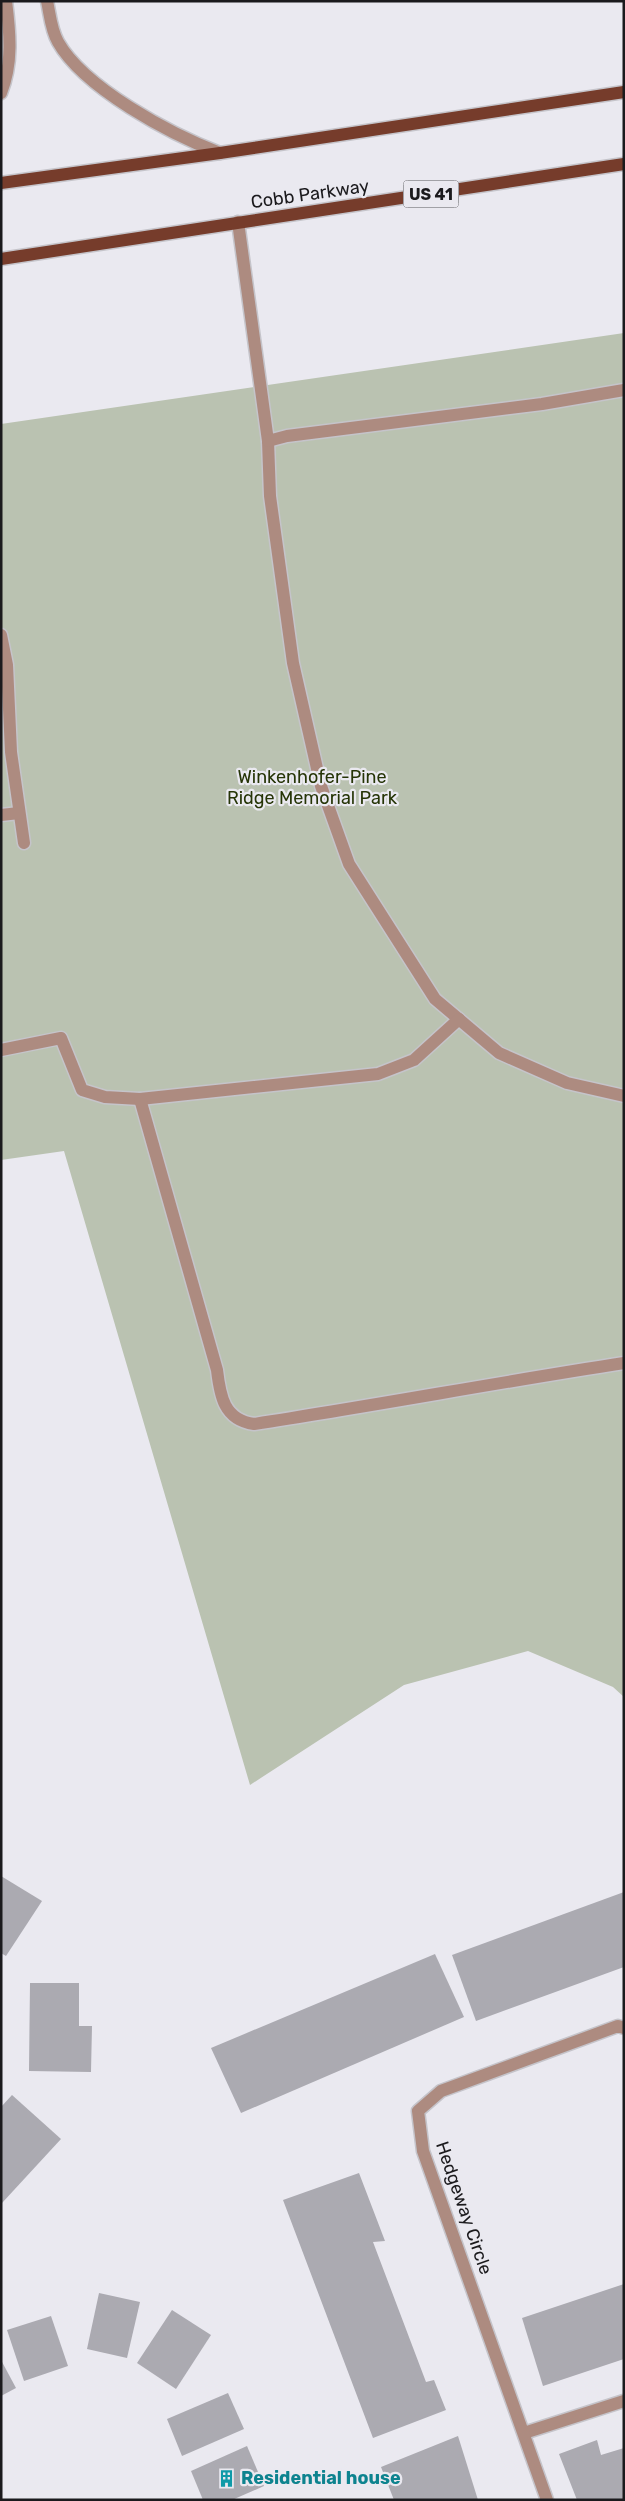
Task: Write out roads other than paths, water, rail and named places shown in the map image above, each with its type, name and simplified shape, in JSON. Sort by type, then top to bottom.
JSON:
[{"type":"main road","points":[[1,183],[220,153],[624,92]]},
{"type":"main road","name":"Cobb Parkway","points":[[1,259],[624,164]]},
{"type":"street","points":[[1,93],[10,61],[10,29],[6,1]]},
{"type":"street","points":[[48,1],[56,40],[76,67],[94,82],[164,128],[220,153]]},
{"type":"street","points":[[238,222],[268,441],[270,496],[293,663],[321,786],[349,864],[435,999],[499,1053],[567,1083],[624,1096]]},
{"type":"street","points":[[268,441],[288,436],[542,404],[624,390]]},
{"type":"street","points":[[1,635],[7,665],[11,752],[24,843]]},
{"type":"street","points":[[1,815],[20,813]]},
{"type":"street","points":[[1,1050],[60,1038],[82,1090],[105,1097],[140,1099],[378,1074],[414,1060],[459,1019]]},
{"type":"street","points":[[140,1099],[217,1370],[219,1386],[227,1410],[241,1422],[254,1424],[358,1408],[479,1386],[624,1363]]},
{"type":"street","name":"Hedgeway Circle","points":[[547,2500],[424,2151],[418,2111],[441,2091],[618,2026],[624,2028]]},
{"type":"street","points":[[524,2433],[624,2401]]},
{"type":"place","name":"Residential house","points":[[227,2478]]},
{"type":"park label","name":"Winkenhofer-Pine Ridge Memorial Park","points":[[312,788]]}]
